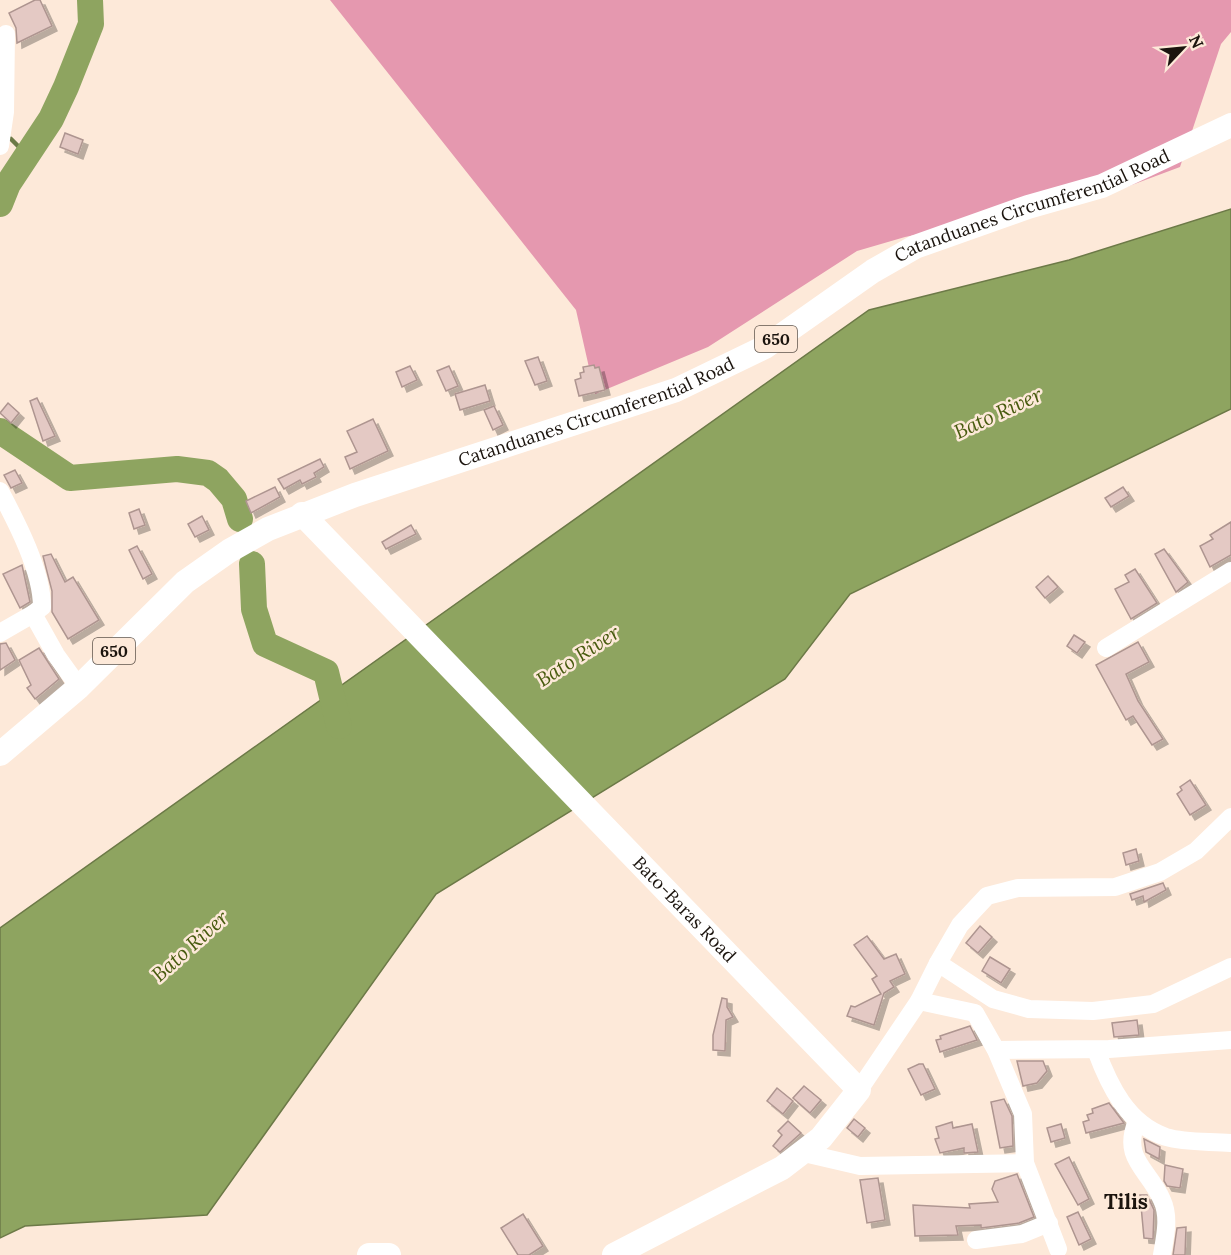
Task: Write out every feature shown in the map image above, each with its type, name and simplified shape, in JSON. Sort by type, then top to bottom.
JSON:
[{"type":"main road","name":"Catanduanes Circumferential Road","points":[[0,754],[79,687],[185,582],[229,551],[302,514],[676,390],[765,346],[873,271],[915,247],[1028,207],[1102,186],[1231,125]]},
{"type":"main road","name":"Bato-Baras Road","points":[[302,514],[859,1090]]},
{"type":"main road","points":[[614,1255],[761,1180],[804,1153],[821,1138],[859,1090]]},
{"type":"main road","points":[[369,1255],[388,1255]]},
{"type":"street","points":[[0,146],[5,112],[6,34]]},
{"type":"street","points":[[0,491],[16,521],[42,592],[42,607],[0,633]]},
{"type":"street","points":[[1106,648],[1231,571]]},
{"type":"street","points":[[33,614],[79,687]]},
{"type":"street","points":[[859,1090],[920,1001],[960,925],[987,896],[1018,888],[1114,887],[1160,872],[1196,851],[1231,818]]},
{"type":"street","points":[[938,963],[993,999],[1029,1009],[1093,1011],[1154,1004],[1231,967]]},
{"type":"street","points":[[920,1001],[975,1013],[996,1050],[1023,1114],[1025,1163],[1058,1249]]},
{"type":"street","points":[[996,1050],[1096,1050],[1231,1040]]},
{"type":"street","points":[[1096,1050],[1110,1086],[1137,1121],[1167,1137],[1231,1143]]},
{"type":"street","points":[[1137,1121],[1131,1134],[1132,1149],[1140,1168],[1162,1200],[1166,1216],[1162,1255]]},
{"type":"street","points":[[804,1153],[860,1166],[1025,1163]]},
{"type":"street","points":[[976,1240],[1022,1234],[1049,1223]]},
{"type":"shaded area","points":[[330,0],[1231,0],[1231,32],[1221,44],[1180,167],[1097,198],[905,237],[857,251],[708,347],[595,394],[576,310]]},
{"type":"water","name":"Bato River","points":[[1231,209],[1231,409],[850,594],[785,679],[436,894],[207,1215],[25,1226],[0,1238],[0,928],[869,310],[1069,260]]},
{"type":"building","points":[[35,0],[40,0],[52,26],[17,43],[16,28],[9,13]]},
{"type":"building","points":[[65,133],[83,140],[78,154],[60,147]]},
{"type":"building","points":[[538,357],[547,381],[535,385],[525,361]]},
{"type":"building","points":[[594,365],[595,368],[599,367],[605,390],[579,396],[575,380],[581,378],[580,373],[584,372],[583,367]]},
{"type":"building","points":[[410,366],[417,380],[402,387],[396,372]]},
{"type":"building","points":[[449,366],[458,386],[446,391],[437,371]]},
{"type":"building","points":[[485,385],[490,401],[460,410],[455,394]]},
{"type":"building","points":[[37,398],[55,436],[43,441],[30,401]]},
{"type":"building","points":[[8,403],[19,413],[11,423],[0,413]]},
{"type":"building","points":[[494,406],[503,425],[493,430],[484,410]]},
{"type":"building","points":[[373,419],[388,451],[350,469],[345,457],[357,452],[347,431]]},
{"type":"building","points":[[320,459],[324,467],[314,473],[316,477],[302,484],[300,480],[284,489],[278,479]]},
{"type":"building","points":[[15,470],[22,483],[11,488],[4,475]]},
{"type":"building","points":[[275,487],[280,497],[251,513],[246,501]]},
{"type":"building","points":[[1123,487],[1129,496],[1111,507],[1105,498]]},
{"type":"building","points":[[139,509],[145,525],[134,529],[129,513]]},
{"type":"building","points":[[202,516],[209,530],[195,537],[188,524]]},
{"type":"building","points":[[1231,522],[1231,555],[1210,567],[1200,546],[1213,539],[1210,535]]},
{"type":"building","points":[[411,525],[416,534],[386,549],[382,542]]},
{"type":"building","points":[[137,546],[152,574],[143,579],[129,550]]},
{"type":"building","points":[[1164,549],[1188,582],[1176,592],[1155,554]]},
{"type":"building","points":[[51,554],[65,582],[73,577],[99,620],[68,639],[52,612],[52,591],[43,556]]},
{"type":"building","points":[[22,565],[30,602],[20,608],[3,574]]},
{"type":"building","points":[[1135,569],[1157,603],[1131,619],[1115,589],[1129,582],[1125,575]]},
{"type":"building","points":[[1048,576],[1058,587],[1045,598],[1036,587]]},
{"type":"building","points":[[1074,635],[1085,642],[1077,653],[1067,646]]},
{"type":"building","points":[[1138,642],[1149,662],[1126,674],[1138,701],[1163,739],[1152,745],[1133,716],[1126,720],[1096,665]]},
{"type":"building","points":[[6,643],[15,660],[0,670],[0,644]]},
{"type":"building","points":[[39,648],[59,679],[35,699],[27,688],[31,685],[19,660]]},
{"type":"building","points":[[1190,780],[1206,805],[1190,815],[1177,794],[1182,790],[1180,787]]},
{"type":"building","points":[[1136,849],[1139,861],[1126,865],[1123,853]]},
{"type":"building","points":[[1163,883],[1166,890],[1144,902],[1143,896],[1132,900],[1130,894]]},
{"type":"building","points":[[980,926],[992,937],[978,953],[966,943]]},
{"type":"building","points":[[867,936],[884,959],[896,954],[905,974],[890,981],[894,987],[884,993],[874,1025],[847,1016],[851,1006],[855,1007],[881,994],[872,979],[877,976],[854,945]]},
{"type":"building","points":[[990,957],[1010,969],[1001,983],[982,971]]},
{"type":"building","points":[[722,998],[727,999],[727,1007],[733,1017],[726,1020],[725,1051],[713,1050],[713,1035]]},
{"type":"building","points":[[1137,1020],[1139,1035],[1114,1037],[1112,1023]]},
{"type":"building","points":[[970,1026],[977,1040],[940,1052],[936,1040],[941,1039],[940,1036]]},
{"type":"building","points":[[1017,1061],[1043,1061],[1047,1071],[1037,1083],[1023,1086]]},
{"type":"building","points":[[923,1064],[935,1089],[921,1095],[908,1069]]},
{"type":"building","points":[[804,1086],[821,1100],[810,1113],[793,1098]]},
{"type":"building","points":[[777,1088],[793,1101],[783,1114],[767,1101]]},
{"type":"building","points":[[1004,1099],[1012,1116],[1013,1146],[1000,1148],[991,1102]]},
{"type":"building","points":[[1109,1103],[1124,1123],[1086,1133],[1083,1122],[1089,1120],[1087,1115],[1093,1113],[1092,1109]]},
{"type":"building","points":[[854,1119],[865,1128],[858,1137],[847,1128]]},
{"type":"building","points":[[788,1121],[801,1133],[780,1152],[773,1146],[782,1135],[778,1131]]},
{"type":"building","points":[[952,1122],[953,1128],[972,1124],[978,1152],[964,1153],[964,1148],[940,1153],[935,1139],[939,1138],[936,1127]]},
{"type":"building","points":[[1061,1124],[1065,1138],[1051,1142],[1047,1128]]},
{"type":"building","points":[[1144,1139],[1160,1147],[1159,1159],[1146,1152]]},
{"type":"building","points":[[1069,1157],[1089,1199],[1078,1205],[1055,1164]]},
{"type":"building","points":[[1165,1165],[1183,1169],[1180,1188],[1167,1186],[1164,1181]]},
{"type":"building","points":[[1017,1174],[1034,1217],[1019,1223],[981,1228],[981,1225],[956,1226],[958,1235],[915,1236],[913,1205],[970,1208],[969,1204],[998,1202],[992,1189],[995,1181]]},
{"type":"building","points":[[878,1178],[885,1220],[867,1223],[860,1180]]},
{"type":"building","points":[[1140,1195],[1147,1195],[1154,1210],[1153,1239],[1144,1238]]},
{"type":"building","points":[[1078,1212],[1091,1239],[1079,1245],[1067,1217]]},
{"type":"building","points":[[523,1214],[543,1246],[529,1255],[518,1255],[501,1228]]},
{"type":"building","points":[[1186,1227],[1185,1255],[1173,1255],[1177,1228]]},
{"type":"waterway","points":[[0,204],[8,184],[51,119],[66,87],[91,24],[90,0]]},
{"type":"waterway","points":[[11,139],[27,155]]},
{"type":"waterway","points":[[0,431],[70,478],[177,469],[208,473],[218,480],[234,499],[240,519]]},
{"type":"waterway","points":[[252,564],[254,609],[265,644],[326,672],[339,726]]},
{"type":"district","name":"Tilis","points":[[1126,1202]]}]
